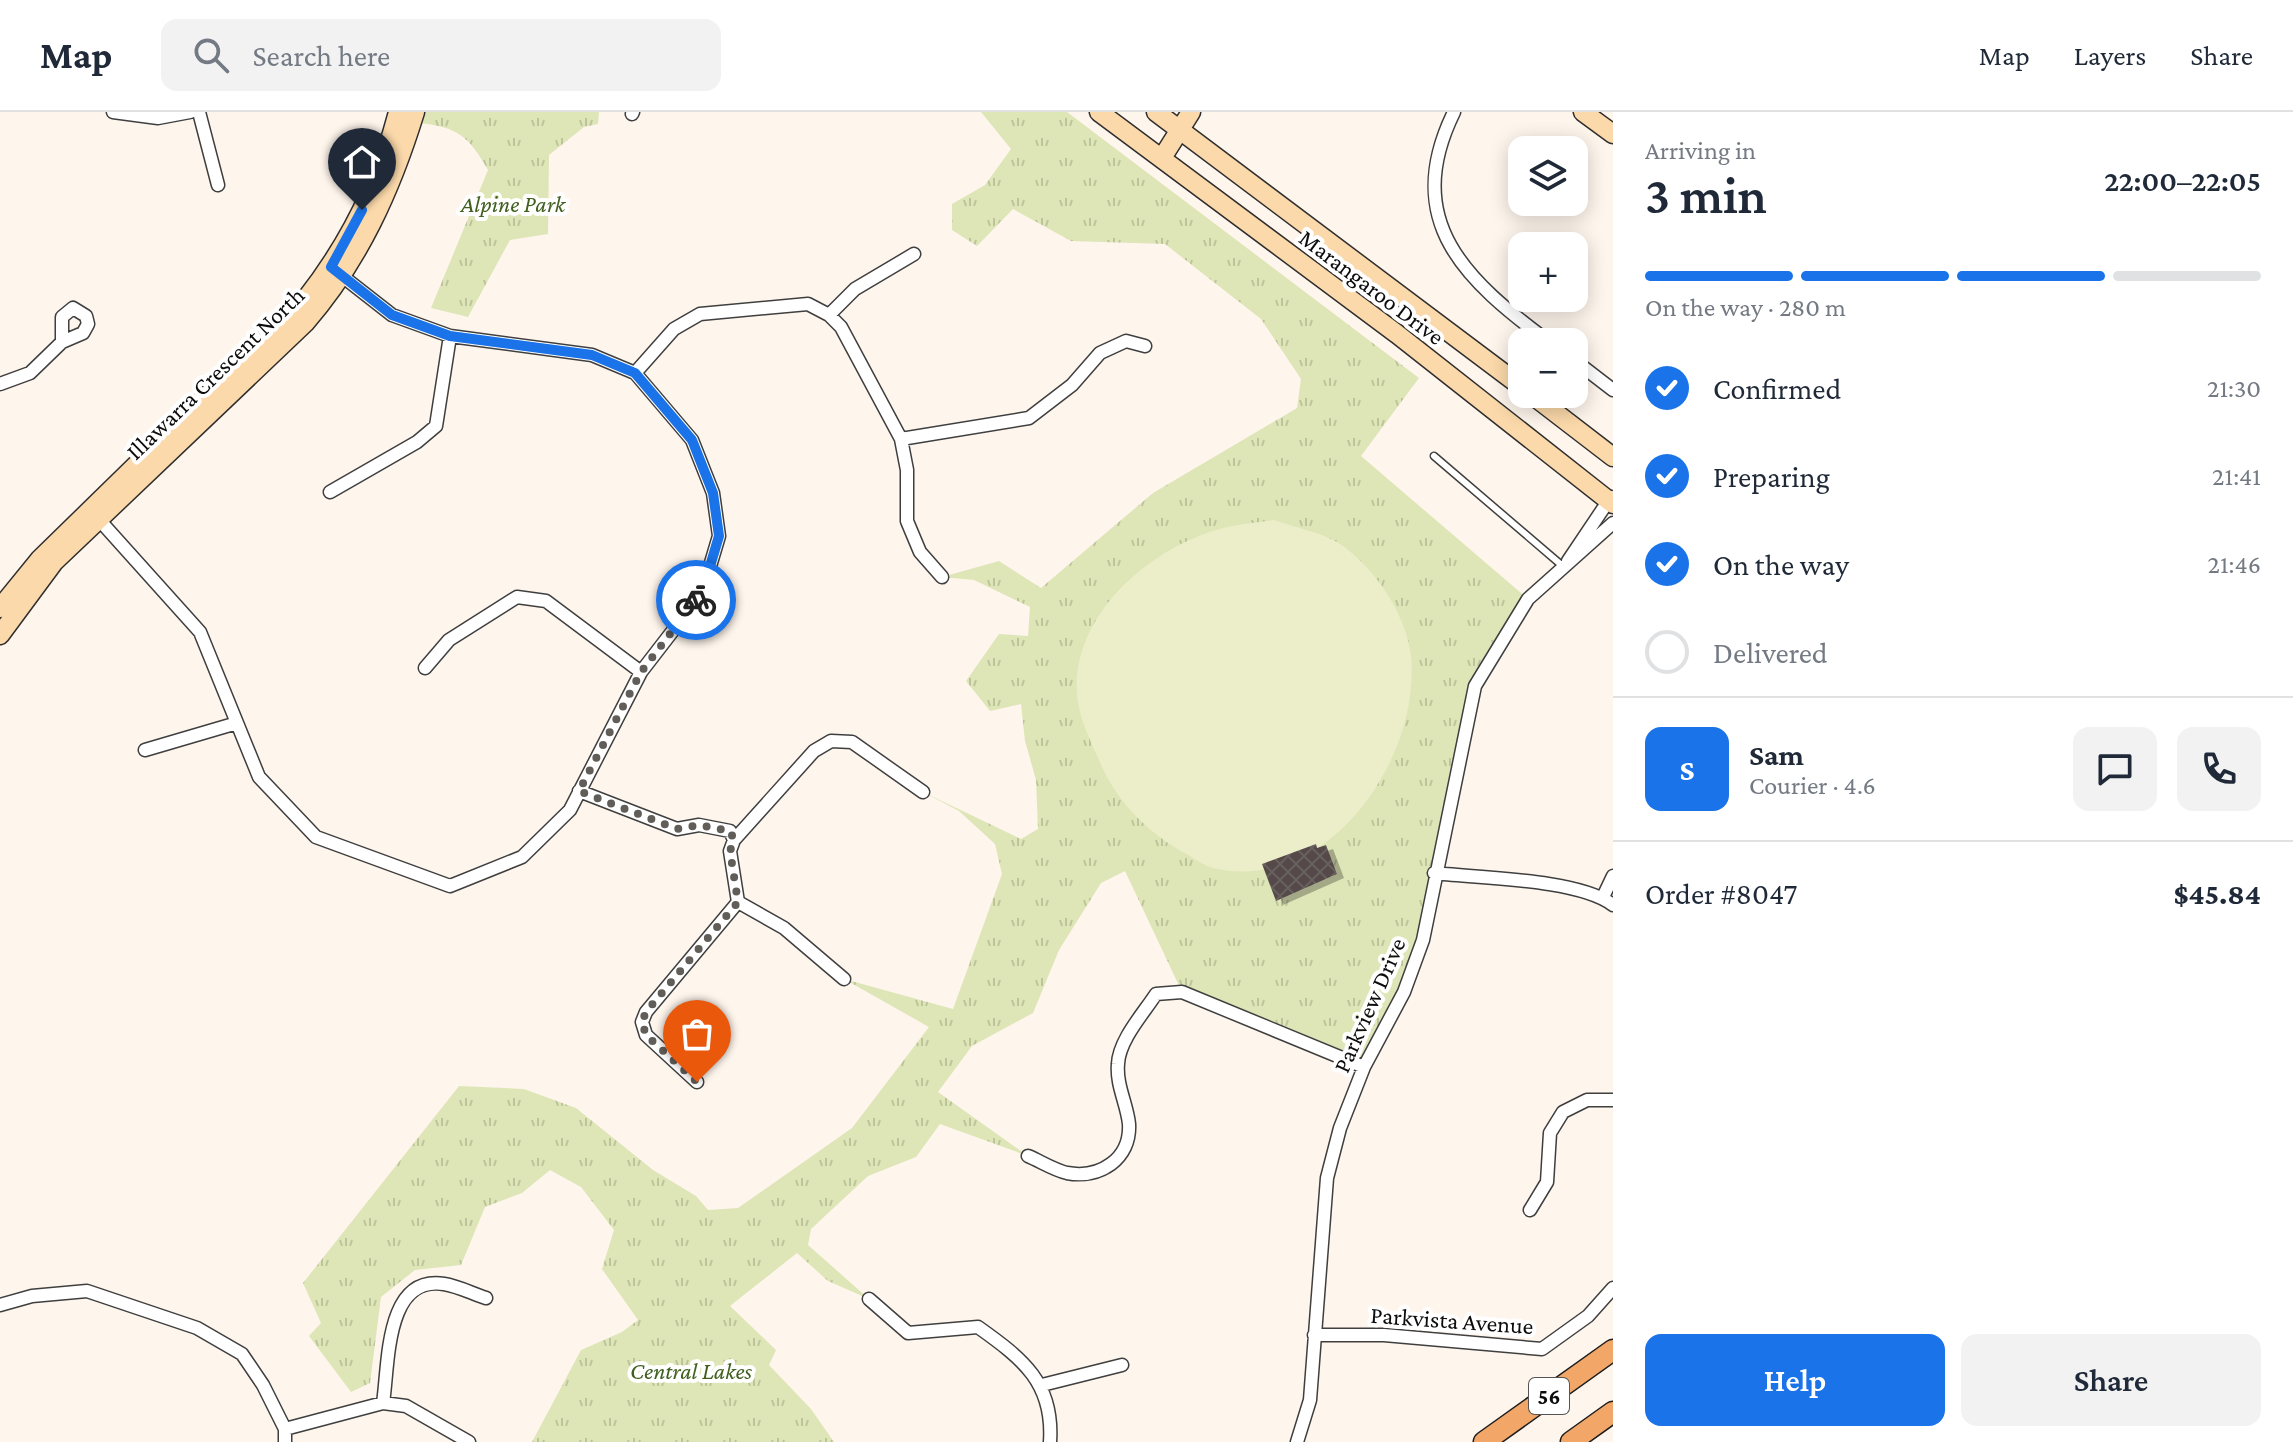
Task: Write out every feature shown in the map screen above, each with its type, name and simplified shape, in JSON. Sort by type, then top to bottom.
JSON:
[{"type":"main road","name":"Illawarra Crescent North","points":[[337,272],[378,182],[398,112]]},
{"type":"main road","name":"Illawarra Crescent North","points":[[2,621],[40,559],[95,515],[305,300],[337,272],[399,164],[415,112]]},
{"type":"main road","name":"Marangaroo Drive","points":[[1099,112],[1397,334],[1612,500]]},
{"type":"main road","points":[[1162,158],[1191,112]]},
{"type":"main road","points":[[1583,112],[1613,134]]},
{"type":"main road","points":[[1601,112],[1613,121]]},
{"type":"main road","name":"Marangaroo Drive","points":[[1159,113],[1508,376]]},
{"type":"main road","points":[[1141,143],[1159,113]]},
{"type":"main road","points":[[1549,408],[1613,457]]},
{"type":"main road","name":"56","points":[[1484,1442],[1613,1350]]},
{"type":"main road","name":"56","points":[[1571,1442],[1613,1412]]},
{"type":"street","points":[[113,112],[158,118],[190,112]]},
{"type":"street","points":[[199,112],[218,185]]},
{"type":"street","points":[[1454,112],[1435,159],[1440,219],[1452,248],[1476,284],[1530,328]]},
{"type":"street","points":[[829,315],[855,289],[914,254]]},
{"type":"street","points":[[95,515],[200,632],[259,777],[316,837],[450,886],[522,857],[570,810],[641,672],[702,593],[719,536],[713,493],[692,440],[635,373],[592,355],[450,336],[392,315],[337,272]]},
{"type":"street","points":[[635,373],[674,329],[700,314],[808,304],[829,315],[841,327],[901,439],[907,470],[907,521],[920,552],[942,577]]},
{"type":"street","points":[[330,492],[417,442],[436,426],[450,336]]},
{"type":"street","points":[[901,439],[1029,418],[1048,407],[1100,353],[1126,341],[1145,346]]},
{"type":"street","points":[[0,384],[30,373],[62,342]]},
{"type":"street","points":[[1588,371],[1613,390]]},
{"type":"street","name":"Parkview Drive","points":[[1565,568],[1612,500]]},
{"type":"street","name":"Parkview Drive","points":[[1297,1442],[1310,1400],[1327,1178],[1340,1128],[1364,1067],[1404,992],[1423,940],[1434,873],[1475,686],[1528,599],[1613,523]]},
{"type":"street","points":[[425,668],[449,640],[503,602],[529,597],[546,601],[564,612],[641,672]]},
{"type":"street","points":[[145,750],[237,723]]},
{"type":"street","points":[[697,1082],[646,1035],[642,1022],[646,1012],[738,902],[730,851],[734,840],[814,751],[831,741],[852,742],[923,792]]},
{"type":"street","points":[[579,791],[677,829],[717,826],[730,831],[734,840]]},
{"type":"street","points":[[1434,873],[1554,885],[1608,901],[1613,876]]},
{"type":"street","points":[[738,902],[784,928],[844,979]]},
{"type":"street","points":[[1028,1156],[1067,1173],[1102,1170],[1120,1157],[1127,1144],[1129,1124],[1117,1062],[1156,994],[1182,992],[1364,1067]]},
{"type":"street","points":[[1530,1210],[1547,1182],[1550,1133],[1563,1112],[1587,1100],[1613,1100]]},
{"type":"street","points":[[383,1403],[397,1307],[406,1294],[417,1286],[443,1283],[486,1298]]},
{"type":"street","name":"Parkvista Avenue","points":[[1314,1335],[1384,1335],[1542,1349],[1588,1316],[1613,1288]]},
{"type":"street","points":[[0,1305],[32,1296],[87,1291],[197,1328],[242,1354],[263,1385],[285,1436],[383,1403],[406,1406],[469,1442]]},
{"type":"street","points":[[869,1299],[908,1333],[978,1327],[1012,1351],[1042,1385],[1052,1414],[1050,1442]]},
{"type":"street","points":[[1042,1385],[1122,1365]]},
{"type":"lane","points":[[1434,456],[1565,568]]},
{"type":"green space","name":"Alpine Park","points":[[422,112],[599,112],[598,124],[584,127],[549,155],[548,234],[510,240],[468,317],[431,308],[488,170],[475,149],[461,135],[443,127],[419,123]]},
{"type":"green space","name":"Central Lakes","points":[[981,112],[1067,112],[1419,378],[1361,456],[1528,599],[1475,687],[1423,940],[1364,1067],[1182,992],[1125,871],[1101,883],[1059,950],[1033,1013],[972,1046],[938,1092],[1028,1156],[940,1124],[916,1157],[868,1176],[811,1229],[808,1245],[869,1299],[828,1281],[797,1253],[730,1306],[776,1350],[769,1365],[811,1409],[834,1442],[532,1442],[581,1350],[622,1332],[638,1320],[602,1269],[614,1230],[581,1187],[550,1170],[522,1193],[485,1207],[461,1265],[415,1270],[381,1297],[370,1383],[351,1392],[309,1336],[321,1323],[303,1283],[459,1086],[524,1089],[576,1108],[653,1170],[696,1196],[708,1210],[738,1208],[852,1128],[929,1027],[844,979],[953,1009],[1002,874],[995,844],[959,811],[923,792],[1021,839],[1038,829],[1036,780],[1025,741],[1021,704],[990,711],[966,681],[999,634],[1028,636],[1030,607],[974,580],[942,577],[999,561],[1041,588],[1153,493],[1297,408],[1301,379],[1261,319],[1165,244],[1071,241],[1013,209],[977,246],[952,230],[952,204],[985,185],[1011,149]]},
{"type":"green space","points":[[1274,520],[1337,542],[1375,577],[1395,607],[1408,640],[1411,656],[1410,696],[1400,737],[1383,776],[1358,811],[1328,840],[1293,861],[1255,871],[1213,868],[1157,835],[1117,793],[1103,769],[1080,714],[1077,695],[1079,666],[1087,638],[1101,612],[1142,569],[1194,538],[1227,527]]},
{"type":"building","points":[[1316,844],[1317,848],[1326,845],[1337,874],[1276,901],[1262,864]]},
{"type":"way so far","points":[[696,600],[641,672],[579,791],[677,829],[717,826],[730,831],[734,840],[730,851],[738,902],[646,1012],[642,1022],[646,1035],[697,1082]]},
{"type":"route","points":[[362,210],[331,267],[392,315],[450,336],[592,355],[635,373],[692,440],[713,493],[719,536],[702,593],[696,600]]}]
